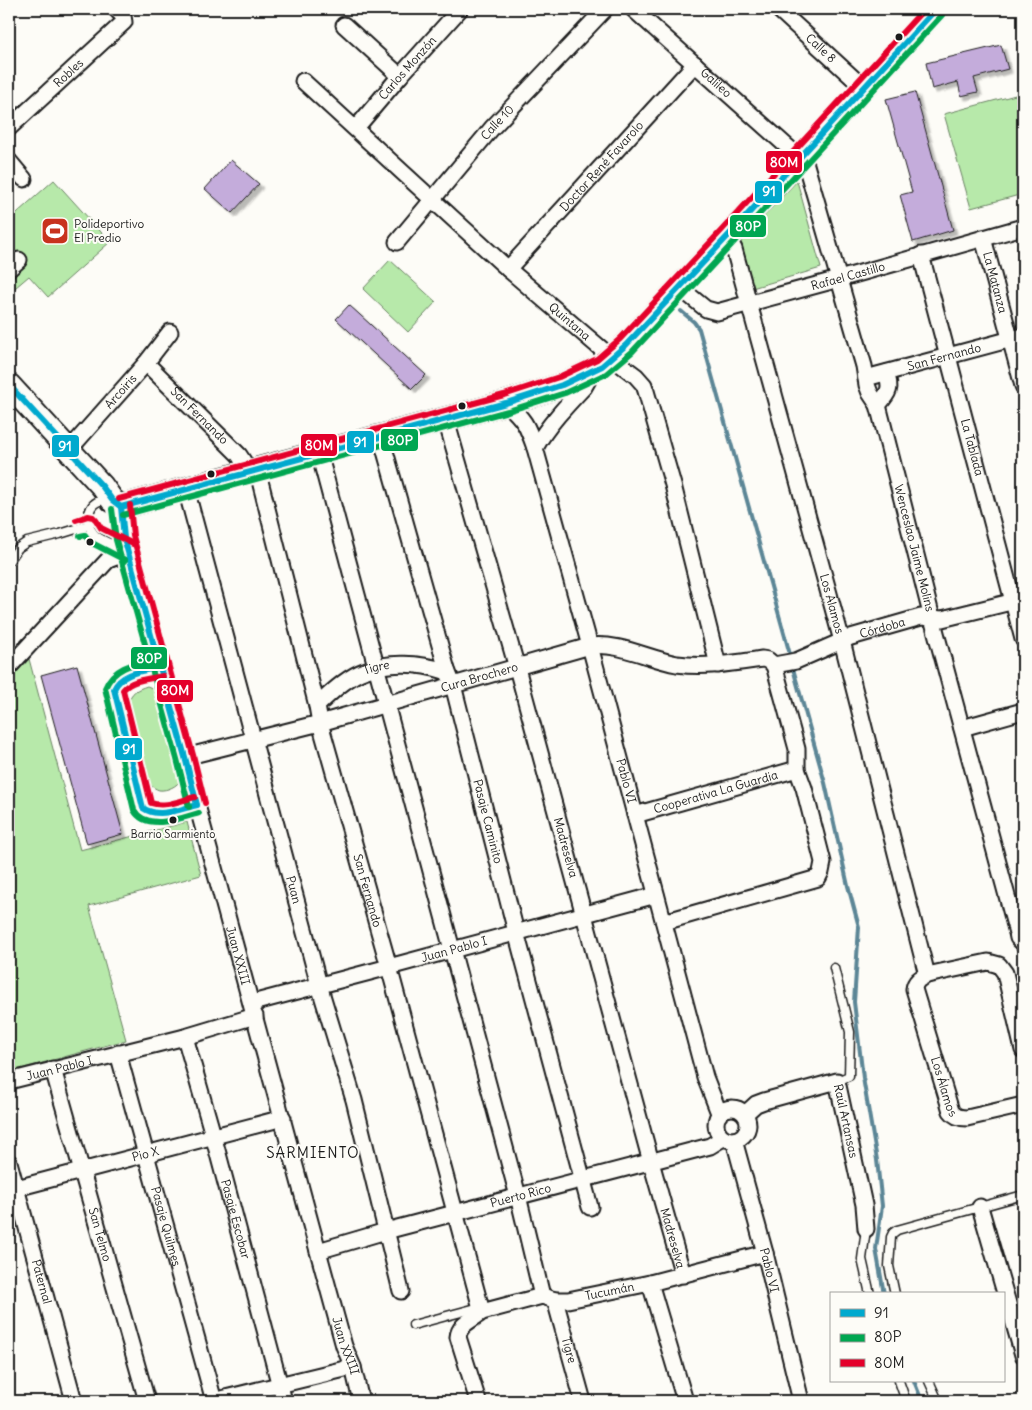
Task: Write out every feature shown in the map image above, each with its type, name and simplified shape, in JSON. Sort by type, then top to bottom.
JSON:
[{"type":"street","name":"Carlos Monzón","points":[[356,128],[460,9]]},
{"type":"street","name":"Calle 10","points":[[397,242],[492,128],[606,9]]},
{"type":"street","name":"Galileo","points":[[633,9],[800,158]]},
{"type":"street","name":"Calle 8","points":[[778,9],[864,88]]},
{"type":"street","points":[[9,385],[102,486],[119,512],[186,489],[446,420],[506,403],[562,384],[602,366],[626,345],[800,158],[933,10]]},
{"type":"street","name":"Robles","points":[[9,128],[121,26],[124,22],[119,13]]},
{"type":"street","points":[[344,25],[400,76]]},
{"type":"street","name":"Doctor René Favarolo","points":[[508,269],[695,64]]},
{"type":"street","name":"Quintana","points":[[303,81],[508,269],[640,380],[646,391],[673,485],[718,665]]},
{"type":"street","name":"Wenceslao Jaime Molins","points":[[800,158],[806,165],[864,366],[867,385],[878,405],[932,618],[1016,933],[1023,943]]},
{"type":"street","points":[[9,160],[24,179]]},
{"type":"street","name":"Rafael Castillo","points":[[679,287],[706,309],[717,312],[1023,226]]},
{"type":"street","name":"Los Álamos","points":[[727,237],[734,249],[750,303],[842,641],[927,975],[921,977],[916,982],[914,989],[951,1111],[953,1115],[959,1118],[967,1118],[1023,1105]]},
{"type":"street","name":"La Matanza","points":[[983,238],[1017,338],[1023,386]]},
{"type":"street","name":"La Tablada","points":[[921,255],[1018,600],[1023,639]]},
{"type":"street","name":"Arcoiris","points":[[69,450],[146,363],[170,332]]},
{"type":"street","name":"San Fernando","points":[[866,378],[1017,338]]},
{"type":"street","name":"San Fernando","points":[[146,363],[252,470],[481,1310]]},
{"type":"street","points":[[535,448],[551,422],[584,387],[590,372]]},
{"type":"street","points":[[878,405],[889,390],[890,381],[886,373]]},
{"type":"street","name":"Pablo VI","points":[[506,403],[520,416],[528,428],[535,448],[705,1077],[719,1113]]},
{"type":"street","name":"Madreselva","points":[[446,420],[517,668],[683,1275]]},
{"type":"street","name":"Pasaje Caminito","points":[[381,437],[447,670],[453,685],[516,932],[590,1207]]},
{"type":"street","name":"Tigre","points":[[319,453],[518,1196],[583,1401]]},
{"type":"street","name":"Puan","points":[[186,489],[319,986],[354,1100],[401,1291]]},
{"type":"street","name":"Juan XXIII","points":[[119,512],[124,538],[186,757],[197,805],[254,1009],[318,1251],[344,1346],[353,1366],[361,1401]]},
{"type":"street","points":[[9,667],[108,560],[129,552]]},
{"type":"street","name":"Córdoba","points":[[786,664],[851,637],[921,617],[942,619],[1018,600]]},
{"type":"street","name":"Cura Brochero","points":[[186,757],[517,668],[590,646],[608,646],[661,661],[679,664],[703,666],[762,659],[786,664]]},
{"type":"street","points":[[664,922],[818,878],[821,872],[823,862],[804,788],[797,769],[797,750],[786,664]]},
{"type":"street","name":"Tigre","points":[[317,706],[349,679],[363,671],[377,667],[401,665],[429,666],[447,670]]},
{"type":"street","points":[[161,667],[124,676],[115,684],[114,689],[143,808],[147,812],[154,813],[170,812],[197,805]]},
{"type":"street","points":[[962,728],[1023,711]]},
{"type":"street","name":"Cooperativa La Guardia","points":[[635,815],[797,769]]},
{"type":"street","name":"Juan Pablo I","points":[[9,1081],[185,1037],[254,1009],[319,986],[656,894]]},
{"type":"street","points":[[927,975],[988,962],[998,965],[1005,973],[1023,1050]]},
{"type":"street","name":"Pasaje Escobar","points":[[185,1037],[284,1401]]},
{"type":"street","name":"Pasaje Quilmes","points":[[118,1053],[214,1401]]},
{"type":"street","name":"San Telmo","points":[[53,1069],[147,1401]]},
{"type":"street","name":"Raúl Artansas","points":[[745,1114],[756,1104],[764,1100],[837,1081],[864,1205],[866,1230]]},
{"type":"street","points":[[732,1107],[745,1114],[748,1120],[747,1131],[739,1139],[728,1139],[718,1134],[715,1124],[719,1113],[732,1107]]},
{"type":"street","name":"Pio X","points":[[12,1189],[283,1118]]},
{"type":"street","name":"Pablo VI","points":[[728,1139],[765,1253],[801,1401]]},
{"type":"street","name":"Puerto Rico","points":[[318,1251],[386,1231],[710,1146],[728,1139]]},
{"type":"street","name":"Paternal","points":[[9,1162],[12,1189],[74,1401]]},
{"type":"street","points":[[980,1207],[1023,1355]]},
{"type":"street","name":"Tucumán","points":[[478,1401],[458,1337],[462,1326],[474,1319],[481,1310],[549,1298],[568,1300],[650,1283],[765,1253]]},
{"type":"street","points":[[650,1283],[685,1401]]},
{"type":"street","points":[[214,1401],[353,1366]]},
{"type":"lane","points":[[103,540],[112,540],[120,536],[119,512],[101,500],[92,506],[88,515],[89,525],[95,535],[103,540],[129,552]]},
{"type":"lane","points":[[9,561],[18,548],[27,542],[89,525]]},
{"type":"lane","points":[[834,968],[850,1032],[849,1076],[837,1081]]},
{"type":"lane","points":[[895,1292],[889,1266],[892,1237],[897,1230],[1023,1195]]},
{"type":"lane","points":[[866,1230],[862,1259],[870,1292]]},
{"type":"lane","points":[[413,1326],[481,1310]]},
{"type":"lane","points":[[899,1382],[906,1401]]},
{"type":"lane","points":[[929,1382],[938,1401]]},
{"type":"green space","points":[[1023,93],[1023,194],[971,208],[944,114]]},
{"type":"green space","name":"Polideportivo El Predio","points":[[54,180],[110,242],[48,297],[29,276],[9,293],[9,275],[20,265],[9,252],[9,220]]},
{"type":"green space","points":[[797,181],[821,268],[752,288],[741,241]]},
{"type":"green space","points":[[390,260],[436,302],[408,332],[363,289]]},
{"type":"green space","points":[[29,659],[80,850],[187,822],[201,875],[89,906],[126,1040],[9,1072],[9,681]]},
{"type":"green space","points":[[147,686],[157,690],[181,779],[175,786],[165,790],[159,790],[151,786],[128,703],[135,691]]},
{"type":"building","points":[[1001,45],[1008,69],[974,78],[978,92],[961,96],[958,82],[932,89],[926,63]]},
{"type":"building","points":[[915,92],[953,230],[913,242],[900,195],[912,192],[886,99]]},
{"type":"building","points":[[231,160],[259,184],[232,213],[205,189]]},
{"type":"building","points":[[349,305],[426,375],[412,389],[336,319]]},
{"type":"building","points":[[77,665],[123,834],[87,844],[41,675]]},
{"type":"waterway","points":[[681,311],[699,329],[791,658]]},
{"type":"waterway","points":[[792,665],[825,783],[859,927],[854,1002],[882,1206],[876,1249],[884,1292]]},
{"type":"waterway","points":[[914,1382],[922,1401]]},
{"type":"transit line","name":"80M","points":[[119,499],[504,395],[559,377],[597,359],[620,339],[721,231],[924,9]]},
{"type":"transit line","name":"91","points":[[121,507],[506,403],[562,385],[602,366],[626,345],[936,9]]},
{"type":"transit line","name":"80P","points":[[123,515],[508,411],[565,393],[606,374],[632,352],[942,15]]},
{"type":"transit line","name":"91","points":[[9,385],[102,486],[112,500],[121,507]]},
{"type":"transit line","name":"80M","points":[[130,505],[133,536],[205,803]]},
{"type":"transit line","name":"91","points":[[121,507],[124,538],[197,805]]},
{"type":"transit line","name":"80P","points":[[112,509],[116,540],[189,807]]},
{"type":"transit line","name":"80M","points":[[76,520],[88,516],[93,517],[101,528],[133,544]]},
{"type":"transit line","name":"80P","points":[[80,536],[85,535],[90,542],[125,560]]},
{"type":"transit line","name":"80P","points":[[159,658],[128,666],[114,674],[105,688],[134,810],[140,817],[155,822],[165,822],[199,813]]},
{"type":"transit line","name":"91","points":[[161,667],[128,676],[122,679],[114,689],[143,808],[156,813],[163,813],[197,805]]},
{"type":"transit line","name":"80M","points":[[163,676],[136,682],[123,690],[151,803],[162,805],[195,797]]},
{"type":"place","name":"Polideportivo El Predio","points":[[55,231]]},
{"type":"place","name":"Barrio Sarmiento","points":[[173,820]]},
{"type":"district","name":"SARMIENTO","points":[[313,1153]]}]
